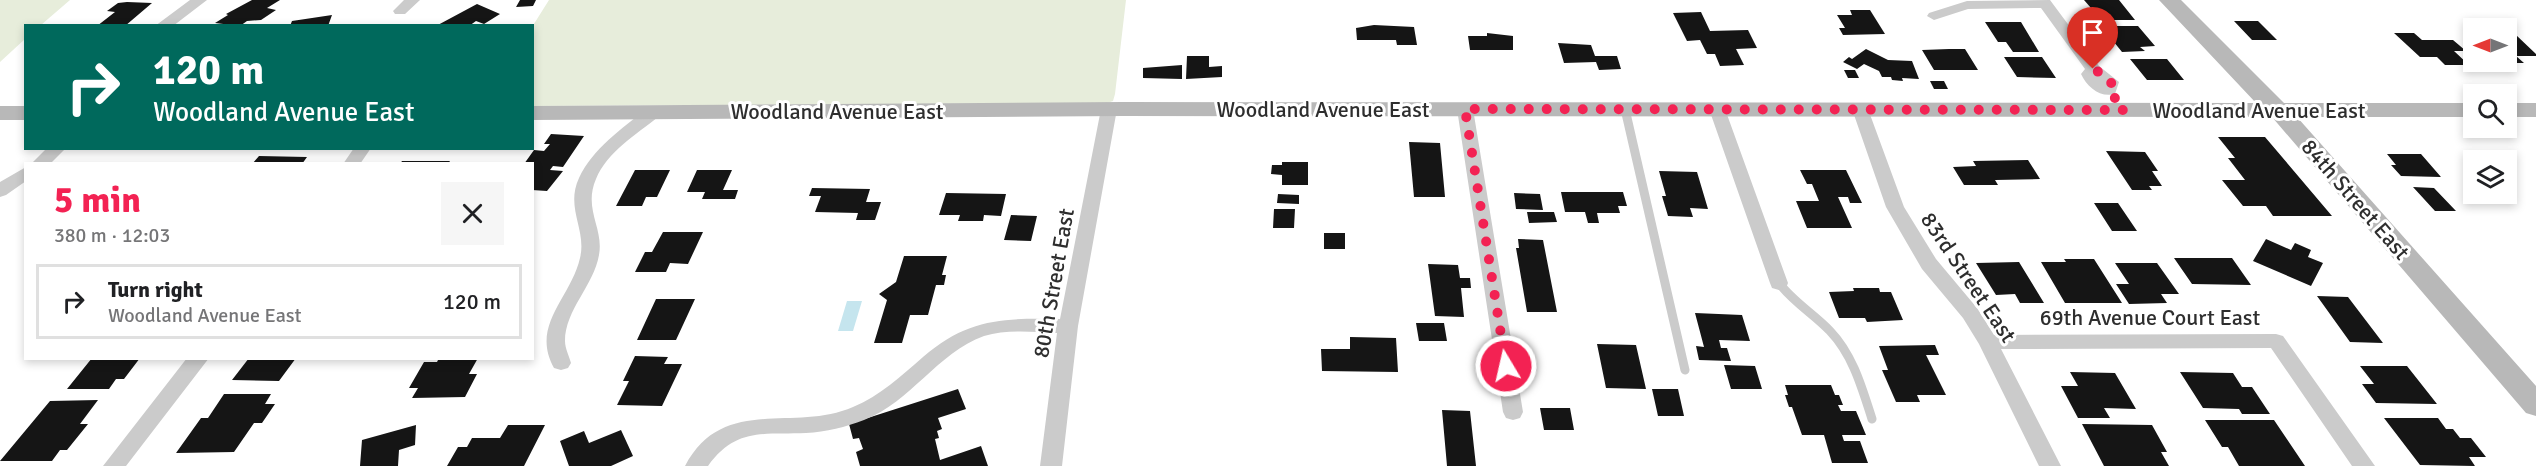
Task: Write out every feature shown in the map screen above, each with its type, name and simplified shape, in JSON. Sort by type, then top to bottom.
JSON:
[{"type":"street","points":[[165,24],[200,0]]},
{"type":"street","points":[[400,11],[412,0]]},
{"type":"street","name":"84th Street East","points":[[2169,0],[2278,110],[2536,405]]},
{"type":"street","points":[[1934,16],[1967,5],[2044,2],[2093,69],[2089,74],[2091,79],[2109,91],[2125,110]]},
{"type":"street","name":"Woodland Avenue East","points":[[534,113],[1109,109],[2463,110]]},
{"type":"street","name":"80th Street East","points":[[1051,466],[1068,326],[1109,109]]},
{"type":"street","points":[[1465,109],[1513,412]]},
{"type":"street","points":[[1717,109],[1779,283]]},
{"type":"street","name":"83rd Street East","points":[[1860,109],[1895,207],[1929,264],[1970,313],[1988,342],[2050,466]]},
{"type":"street","points":[[2517,110],[2536,110]]},
{"type":"street","points":[[561,363],[555,343],[556,332],[591,251],[581,203],[586,183],[608,151],[652,112]]},
{"type":"street","points":[[0,113],[24,113]]},
{"type":"street","points":[[41,162],[56,150]]},
{"type":"street","points":[[0,191],[24,173]]},
{"type":"street","points":[[696,466],[713,445],[732,433],[757,428],[828,422],[866,411],[894,394],[951,346],[972,333],[1001,327],[1068,326]]},
{"type":"street","name":"69th Avenue Court East","points":[[1988,342],[2276,341],[2364,466]]},
{"type":"street","points":[[114,466],[197,360]]},
{"type":"lane","points":[[1625,109],[1685,370]]},
{"type":"lane","points":[[1779,283],[1789,298],[1831,331],[1852,358],[1872,419]]},
{"type":"green space","points":[[0,0],[70,0],[42,24],[24,24],[24,40],[0,62]]},
{"type":"green space","points":[[549,0],[1126,0],[1115,94],[1113,101],[1107,103],[534,106],[534,24]]},
{"type":"water","points":[[847,301],[862,301],[853,331],[838,331]]},
{"type":"building","points":[[252,0],[280,0],[267,8],[276,10],[261,20],[247,21],[243,24],[215,23],[228,15],[226,14]]},
{"type":"building","points":[[520,0],[536,0],[533,6],[516,7]]},
{"type":"building","points":[[2084,0],[2119,0],[2135,20],[2096,20],[2087,8],[2091,8]]},
{"type":"building","points":[[118,3],[152,3],[127,24],[100,24],[115,12],[107,11]]},
{"type":"building","points":[[477,4],[500,14],[484,24],[476,21],[472,24],[440,24]]},
{"type":"building","points":[[1850,10],[1870,10],[1885,34],[1843,35],[1839,28],[1845,28],[1837,15],[1852,15]]},
{"type":"building","points":[[1701,12],[1710,31],[1748,30],[1757,48],[1736,49],[1744,65],[1720,66],[1715,54],[1707,54],[1700,40],[1687,41],[1673,13]]},
{"type":"building","points":[[332,15],[329,24],[291,24],[292,21]]},
{"type":"building","points":[[2234,21],[2258,21],[2277,40],[2252,40]]},
{"type":"building","points":[[1985,22],[2021,22],[2039,52],[2013,52],[2006,42],[1998,42]]},
{"type":"building","points":[[1374,25],[1414,27],[1417,45],[1397,45],[1396,40],[1357,40],[1356,28]]},
{"type":"building","points":[[2101,26],[2138,26],[2155,46],[2140,47],[2145,51],[2122,52]]},
{"type":"building","points":[[1487,33],[1513,36],[1513,50],[1470,50],[1468,36],[1487,36]]},
{"type":"building","points":[[2394,33],[2414,33],[2422,40],[2453,40],[2463,48],[2463,51],[2454,51],[2463,59],[2463,65],[2445,65],[2437,57],[2420,57]]},
{"type":"building","points":[[2517,36],[2536,54],[2536,56],[2517,56]]},
{"type":"building","points":[[1558,43],[1591,45],[1595,56],[1617,56],[1621,69],[1599,70],[1596,62],[1564,63]]},
{"type":"building","points":[[1866,49],[1888,60],[1912,61],[1919,79],[1892,80],[1891,77],[1882,77],[1879,71],[1864,64],[1857,69],[1843,62],[1849,57],[1852,59]]},
{"type":"building","points":[[1965,49],[1978,70],[1934,70],[1922,50]]},
{"type":"building","points":[[1187,56],[1209,56],[1209,67],[1222,66],[1222,77],[1186,79]]},
{"type":"building","points":[[2004,57],[2042,57],[2056,78],[2017,77]]},
{"type":"building","points":[[2130,59],[2167,59],[2184,80],[2147,80]]},
{"type":"building","points":[[1182,65],[1182,79],[1143,78],[1143,68]]},
{"type":"building","points":[[1844,70],[1855,70],[1859,78],[1848,78]]},
{"type":"building","points":[[1930,81],[1944,81],[1948,89],[1934,89]]},
{"type":"building","points":[[551,134],[584,136],[563,167],[553,166],[550,170],[563,171],[547,191],[534,190],[534,162],[525,162],[534,150],[544,151],[550,144],[544,144]]},
{"type":"building","points":[[2218,137],[2265,137],[2332,216],[2273,216],[2266,206],[2243,206],[2222,180],[2245,180],[2228,158],[2235,158]]},
{"type":"building","points":[[1409,142],[1440,143],[1445,197],[1414,197]]},
{"type":"building","points":[[2106,151],[2145,152],[2158,171],[2152,171],[2162,186],[2149,186],[2152,190],[2132,190]]},
{"type":"building","points":[[2387,154],[2421,154],[2441,177],[2401,176],[2391,165],[2396,165]]},
{"type":"building","points":[[259,156],[307,157],[303,162],[254,162]]},
{"type":"building","points":[[2028,160],[2040,179],[1995,180],[1998,185],[1964,185],[1953,167],[1976,166],[1973,161]]},
{"type":"building","points":[[402,161],[450,161],[449,162]]},
{"type":"building","points":[[1282,162],[1308,162],[1308,185],[1282,185],[1282,175],[1271,174],[1272,165],[1282,165]]},
{"type":"building","points":[[635,170],[670,170],[657,197],[646,197],[642,206],[616,206]]},
{"type":"building","points":[[697,170],[732,170],[723,190],[738,190],[735,199],[702,199],[705,192],[687,192]]},
{"type":"building","points":[[1800,170],[1846,170],[1862,203],[1850,203],[1848,197],[1838,197],[1852,228],[1807,228],[1796,201],[1819,201],[1812,184],[1807,184]]},
{"type":"building","points":[[1659,171],[1697,172],[1708,209],[1690,208],[1693,217],[1668,216],[1662,196],[1666,196]]},
{"type":"building","points":[[2413,187],[2434,188],[2456,211],[2435,211]]},
{"type":"building","points":[[812,188],[870,189],[866,202],[881,202],[875,220],[856,220],[858,213],[815,212],[821,196],[809,196]]},
{"type":"building","points":[[1561,192],[1623,192],[1627,206],[1618,206],[1620,213],[1597,213],[1599,223],[1588,223],[1585,212],[1565,212]]},
{"type":"building","points":[[946,193],[1006,194],[1001,216],[984,215],[983,221],[958,221],[960,215],[939,215]]},
{"type":"building","points":[[1514,193],[1540,194],[1543,210],[1516,209]]},
{"type":"building","points":[[1278,194],[1299,195],[1299,204],[1277,203]]},
{"type":"building","points":[[2094,203],[2118,203],[2137,231],[2112,231]]},
{"type":"building","points":[[1274,209],[1295,209],[1294,228],[1273,228]]},
{"type":"building","points":[[1527,212],[1554,212],[1557,222],[1529,223]]},
{"type":"building","points":[[1011,215],[1037,216],[1031,241],[1004,240]]},
{"type":"building","points":[[663,232],[703,232],[688,264],[670,263],[666,272],[635,272],[645,252],[652,252]]},
{"type":"building","points":[[1324,233],[1345,233],[1345,249],[1324,249]]},
{"type":"building","points":[[1518,239],[1543,240],[1557,312],[1527,312],[1516,248],[1519,248]]},
{"type":"building","points":[[2266,239],[2291,250],[2295,243],[2311,250],[2308,257],[2323,263],[2311,286],[2253,261]]},
{"type":"building","points":[[904,256],[947,256],[942,275],[946,275],[944,285],[936,285],[928,315],[910,315],[902,343],[874,343],[887,300],[879,294],[896,282]]},
{"type":"building","points":[[2174,258],[2232,258],[2251,285],[2192,284]]},
{"type":"building","points":[[2064,259],[2094,259],[2122,303],[2065,303],[2041,262],[2066,262]]},
{"type":"building","points":[[2019,262],[2044,303],[2020,303],[2015,294],[1996,295],[1976,263]]},
{"type":"building","points":[[2115,263],[2157,263],[2179,294],[2161,294],[2167,303],[2129,304],[2116,284],[2129,284]]},
{"type":"building","points":[[1428,264],[1458,265],[1460,278],[1470,278],[1471,288],[1461,288],[1464,317],[1435,316]]},
{"type":"building","points":[[1853,288],[1879,288],[1880,292],[1891,292],[1903,320],[1867,322],[1865,318],[1839,318],[1829,292],[1854,291]]},
{"type":"building","points":[[2317,296],[2348,297],[2383,343],[2350,342]]},
{"type":"building","points":[[656,299],[695,299],[676,340],[637,340]]},
{"type":"building","points":[[1695,313],[1742,315],[1750,341],[1719,340],[1721,348],[1727,348],[1731,361],[1699,360],[1696,346],[1704,347]]},
{"type":"building","points":[[1416,323],[1444,323],[1447,341],[1419,341]]},
{"type":"building","points":[[1350,337],[1396,338],[1398,372],[1322,371],[1321,349],[1350,349]]},
{"type":"building","points":[[1597,344],[1636,345],[1646,389],[1606,388]]},
{"type":"building","points":[[1935,345],[1939,355],[1926,355],[1946,395],[1917,395],[1920,402],[1896,402],[1882,370],[1888,370],[1879,346]]},
{"type":"building","points":[[635,356],[668,357],[664,364],[682,364],[662,406],[617,405],[629,381],[623,381]]},
{"type":"building","points":[[90,360],[138,360],[124,379],[116,379],[109,389],[67,389]]},
{"type":"building","points":[[247,360],[295,360],[279,381],[232,380]]},
{"type":"building","points":[[438,360],[477,360],[469,374],[477,374],[465,397],[412,398],[418,388],[409,388],[424,362],[437,362]]},
{"type":"building","points":[[1724,365],[1755,366],[1762,389],[1731,389]]},
{"type":"building","points":[[2360,366],[2407,366],[2437,404],[2376,403],[2362,384],[2374,384]]},
{"type":"building","points":[[2070,372],[2115,373],[2136,409],[2104,408],[2110,418],[2078,418],[2061,386],[2078,386]]},
{"type":"building","points":[[2180,372],[2233,373],[2242,387],[2252,387],[2270,414],[2242,414],[2239,409],[2203,408]]},
{"type":"building","points":[[1785,385],[1831,385],[1843,405],[1838,405],[1841,411],[1856,411],[1866,435],[1842,435],[1844,441],[1860,441],[1868,463],[1832,463],[1824,435],[1802,435],[1792,407],[1789,407]]},
{"type":"building","points":[[958,389],[966,409],[938,418],[942,429],[937,431],[939,438],[935,439],[940,460],[981,446],[988,466],[860,466],[856,452],[863,449],[859,438],[853,439],[849,424]]},
{"type":"building","points":[[1652,389],[1678,389],[1684,416],[1658,416]]},
{"type":"building","points":[[224,394],[271,394],[265,404],[275,404],[262,423],[254,423],[234,452],[176,453],[201,418],[208,418]]},
{"type":"building","points":[[98,400],[80,424],[88,424],[67,450],[60,450],[52,461],[0,461],[50,401]]},
{"type":"building","points":[[1540,408],[1570,408],[1574,430],[1544,430]]},
{"type":"building","points":[[1442,410],[1470,411],[1476,466],[1447,466]]},
{"type":"building","points":[[2384,418],[2438,418],[2446,429],[2453,429],[2460,438],[2471,438],[2486,457],[2469,457],[2475,466],[2420,465]]},
{"type":"building","points":[[2205,420],[2274,420],[2305,466],[2239,466],[2228,447],[2222,447]]},
{"type":"building","points":[[2082,424],[2152,425],[2167,452],[2161,452],[2169,466],[2104,466]]},
{"type":"building","points":[[416,425],[415,445],[399,450],[398,466],[360,466],[362,440]]},
{"type":"building","points":[[508,425],[545,425],[524,466],[447,466],[458,447],[467,447],[472,438],[500,438]]},
{"type":"building","points":[[621,430],[633,456],[611,466],[569,466],[560,441],[584,431],[589,443]]},
{"type":"route","points":[[1506,366],[1465,109],[2125,110],[2109,91],[2112,87],[2109,79],[2093,69]]}]
